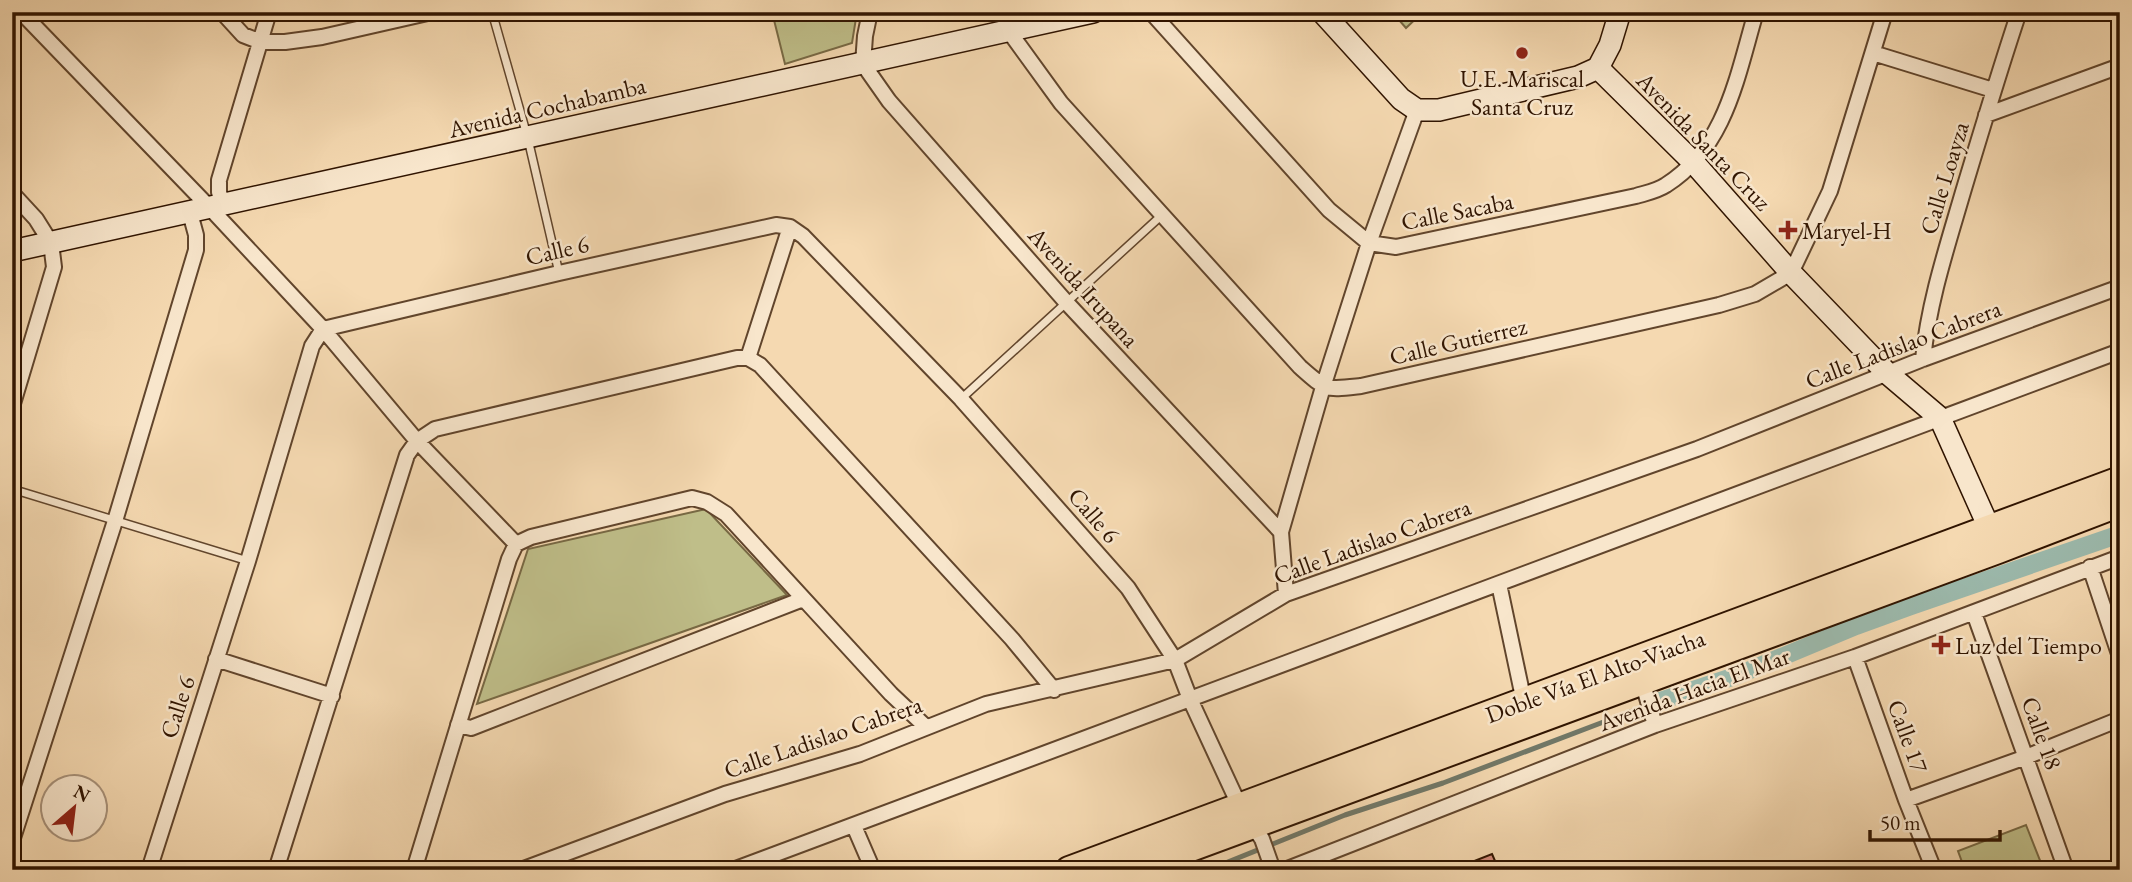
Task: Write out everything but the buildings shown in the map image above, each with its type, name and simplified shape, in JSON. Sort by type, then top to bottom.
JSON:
[{"type":"highway","name":"Doble Vía El Alto-Viacha","points":[[1131,870],[1252,823],[1642,681],[1994,540],[2120,480]]},
{"type":"highway","name":"Doble Vía El Alto-Viacha","points":[[1069,870],[1252,823],[1524,702],[1994,540],[2120,503]]},
{"type":"street","points":[[21,12],[323,329],[417,441],[516,544]]},
{"type":"street","points":[[222,12],[243,35],[261,42],[322,37],[432,12]]},
{"type":"street","points":[[14,832],[115,521],[196,250],[196,234],[219,180],[269,12]]},
{"type":"street","points":[[863,64],[870,12]]},
{"type":"street","name":"Avenida Cochabamba","points":[[12,251],[863,64],[1007,21],[1093,12]]},
{"type":"street","name":"Calle Sacaba","points":[[1151,12],[1329,210],[1369,243],[1396,247],[1636,196],[1664,187],[1695,164],[1727,110],[1756,12]]},
{"type":"street","points":[[1322,12],[1401,99],[1416,110],[1439,110],[1578,77],[1598,68],[1610,45],[1619,12]]},
{"type":"street","points":[[1791,273],[1830,191],[1885,12]]},
{"type":"street","name":"Calle Loayza","points":[[1923,359],[1926,327],[1934,292],[1993,90],[2019,12]]},
{"type":"street","points":[[1007,21],[1061,103],[1300,367],[1323,387]]},
{"type":"street","points":[[1873,53],[1993,90]]},
{"type":"street","name":"Avenida Irupana","points":[[863,64],[889,101],[939,160],[1066,302],[1281,532]]},
{"type":"street","points":[[1986,115],[2120,66]]},
{"type":"street","name":"Avenida Santa Cruz","points":[[1598,68],[1695,164],[1791,273],[1887,373],[1940,418]]},
{"type":"street","points":[[1286,594],[1281,532],[1369,243],[1416,110]]},
{"type":"street","points":[[12,193],[36,219],[51,243],[54,267],[12,407]]},
{"type":"street","name":"Calle 6","points":[[149,870],[248,562],[312,346],[323,329],[776,225],[790,227],[803,236],[961,399],[1128,587],[1175,660],[1190,699],[1271,863]]},
{"type":"street","points":[[748,358],[790,227]]},
{"type":"street","name":"Calle Gutierrez","points":[[1323,387],[1361,386],[1719,305],[1755,294],[1791,273]]},
{"type":"street","name":"Calle Ladislao Cabrera","points":[[522,870],[724,794],[860,754],[986,704],[1175,660],[1286,594],[1697,449],[1923,359],[2120,287]]},
{"type":"street","points":[[733,870],[2120,351]]},
{"type":"street","points":[[276,870],[407,455],[417,441],[435,429],[737,358],[748,358],[760,365],[1013,639],[1054,690]]},
{"type":"street","points":[[1940,418],[1994,540]]},
{"type":"street","points":[[414,870],[509,559],[516,544],[531,537],[692,498],[707,502],[726,514],[891,694],[926,727]]},
{"type":"street","name":"Avenida Hacia El Mar","points":[[1285,870],[1655,726],[1855,657],[2120,557]]},
{"type":"street","points":[[2090,568],[2120,657]]},
{"type":"street","points":[[1499,584],[1524,702]]},
{"type":"street","points":[[458,725],[471,728],[803,599]]},
{"type":"street","name":"Calle 18","points":[[1974,613],[2066,870]]},
{"type":"street","name":"Calle 17","points":[[1855,657],[1934,870]]},
{"type":"street","points":[[216,659],[332,696]]},
{"type":"street","points":[[1642,681],[1655,726]]},
{"type":"street","points":[[1906,800],[2026,757],[2120,719]]},
{"type":"street","points":[[854,826],[873,870]]},
{"type":"lane","points":[[492,12],[528,139],[559,273]]},
{"type":"lane","points":[[961,399],[1162,214]]},
{"type":"lane","points":[[12,489],[248,562]]},
{"type":"shaded area","points":[[772,12],[857,12],[852,43],[785,64]]},
{"type":"shaded area","points":[[1392,12],[1423,12],[1406,28]]},
{"type":"shaded area","points":[[706,509],[787,595],[477,704],[528,549]]},
{"type":"shaded area","points":[[2026,825],[2041,863],[2024,870],[1965,870],[1958,851]]},
{"type":"waterway","points":[[1660,701],[1738,675],[1911,606],[2120,534]]},
{"type":"waterway","points":[[1208,870],[1345,815],[1443,783],[1635,710]]},
{"type":"place","name":"U.E. Mariscal Santa Cruz","points":[[1522,53]]},
{"type":"place","name":"Maryel-H","points":[[1788,230]]},
{"type":"place","name":"Luz del Tiempo","points":[[1941,645]]}]
